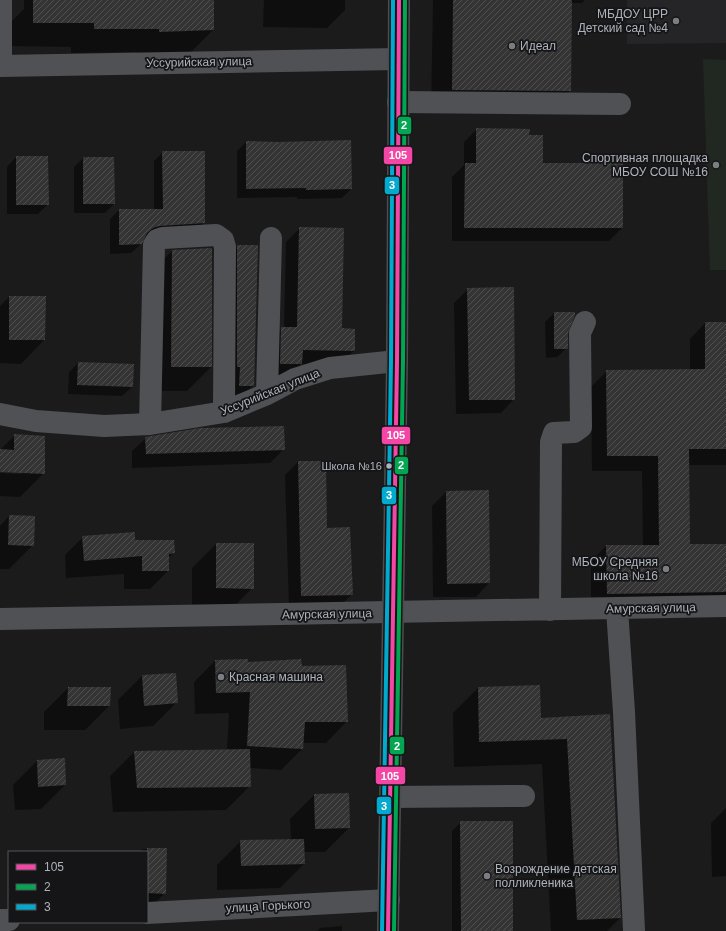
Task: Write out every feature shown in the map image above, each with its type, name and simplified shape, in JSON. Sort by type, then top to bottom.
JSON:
[{"type":"main road","points":[[388,931],[397,361],[399,0]]},
{"type":"street","points":[[1,0],[1,66]]},
{"type":"street","name":"Уссурийская улица","points":[[1,66],[398,59]]},
{"type":"street","points":[[398,102],[620,104]]},
{"type":"street","points":[[150,424],[154,245],[157,240],[163,238],[216,235],[223,240],[225,247],[224,412]]},
{"type":"street","points":[[267,394],[271,238]]},
{"type":"street","points":[[550,610],[551,442],[554,433],[574,432],[581,427],[580,333],[585,322]]},
{"type":"street","name":"Уссурийская улица","points":[[0,414],[36,421],[104,426],[150,424],[224,412],[267,394],[295,379],[330,368],[397,361]]},
{"type":"street","name":"Амурская улица","points":[[0,619],[726,606]]},
{"type":"street","points":[[616,609],[624,712],[634,931]]},
{"type":"street","points":[[390,797],[524,796]]},
{"type":"street","name":"улица Горького","points":[[148,913],[389,900]]},
{"type":"shaded area","name":"МБДОУ ЦРР Детский сад №4","points":[[627,0],[726,0],[726,43],[627,44]]},
{"type":"shaded area","name":"Спортивная площадка МБОУ СОШ №16","points":[[703,59],[726,60],[726,270],[710,270]]},
{"type":"building","points":[[33,0],[214,0],[214,30],[159,32],[159,29],[94,29],[94,23],[33,23]]},
{"type":"building","name":"Идеал","points":[[453,0],[572,0],[571,91],[452,90]]},
{"type":"building","points":[[476,128],[530,129],[529,135],[543,135],[543,163],[623,163],[623,228],[464,228],[465,163],[476,163]]},
{"type":"building","points":[[351,140],[352,189],[246,189],[246,141],[278,142]]},
{"type":"building","points":[[162,151],[205,151],[205,223],[159,226],[153,228],[147,233],[142,244],[119,245],[119,209],[163,209]]},
{"type":"building","points":[[16,156],[48,156],[49,205],[16,205]]},
{"type":"building","points":[[83,157],[114,157],[115,204],[83,204]]},
{"type":"building","points":[[299,227],[344,228],[342,328],[355,329],[355,351],[303,350],[302,364],[280,364],[281,327],[297,327]]},
{"type":"building","points":[[237,245],[258,245],[254,386],[239,386],[240,367],[237,367]]},
{"type":"building","points":[[212,248],[212,367],[171,367],[172,250]]},
{"type":"building","points":[[514,287],[515,400],[469,400],[467,288]]},
{"type":"building","points":[[9,296],[46,296],[45,340],[9,340]]},
{"type":"building","points":[[554,312],[575,312],[568,333],[568,349],[554,349]]},
{"type":"building","points":[[705,322],[726,322],[726,449],[689,449],[690,544],[726,544],[726,592],[607,594],[606,545],[659,545],[658,456],[607,456],[606,370],[705,369]]},
{"type":"building","points":[[78,362],[134,364],[133,387],[77,385]]},
{"type":"building","points":[[284,426],[285,450],[146,454],[145,437],[200,428]]},
{"type":"building","points":[[14,434],[45,436],[45,474],[0,472],[0,449],[14,450]]},
{"type":"building","points":[[298,461],[326,461],[327,528],[350,527],[353,595],[301,596]]},
{"type":"building","points":[[489,490],[490,583],[447,584],[446,491]]},
{"type":"building","points":[[9,515],[35,516],[34,546],[8,545]]},
{"type":"building","points":[[135,532],[135,540],[174,540],[175,553],[169,554],[169,571],[142,571],[142,556],[84,561],[82,536]]},
{"type":"building","points":[[216,543],[254,543],[254,589],[216,588]]},
{"type":"building","points":[[248,659],[248,662],[301,659],[302,666],[346,665],[348,722],[305,722],[303,749],[247,746],[250,692],[216,693],[215,660]]},
{"type":"building","points":[[176,673],[178,703],[144,706],[142,675]]},
{"type":"building","points":[[540,685],[541,718],[610,714],[621,918],[577,920],[567,739],[479,742],[478,687]]},
{"type":"building","points":[[68,687],[111,687],[110,706],[67,706]]},
{"type":"building","points":[[250,749],[251,787],[137,788],[134,751]]},
{"type":"building","points":[[65,758],[66,785],[38,787],[37,760]]},
{"type":"building","points":[[349,793],[350,828],[315,829],[314,794]]},
{"type":"building","name":"Возрождение детская полликленика","points":[[460,821],[513,821],[513,931],[461,931]]},
{"type":"building","points":[[304,839],[305,864],[241,866],[240,840]]},
{"type":"building","points":[[147,848],[167,848],[166,894],[148,893]]},
{"type":"transit line","name":"3","points":[[382,931],[391,361],[393,0]]},
{"type":"transit line","name":"105","points":[[388,931],[397,361],[399,0]]},
{"type":"transit line","name":"2","points":[[394,931],[403,361],[405,0]]},
{"type":"place","name":"МБДОУ ЦРР Детский сад №4","points":[[676,21]]},
{"type":"place","name":"Идеал","points":[[512,46]]},
{"type":"place","name":"Спортивная площадка МБОУ СОШ №16","points":[[716,165]]},
{"type":"place","name":"Школа №16","points":[[389,466]]},
{"type":"place","name":"МБОУ Средняя школа №16","points":[[666,569]]},
{"type":"place","name":"Красная машина","points":[[221,677]]},
{"type":"place","name":"Возрождение детская полликленика","points":[[487,876]]}]
